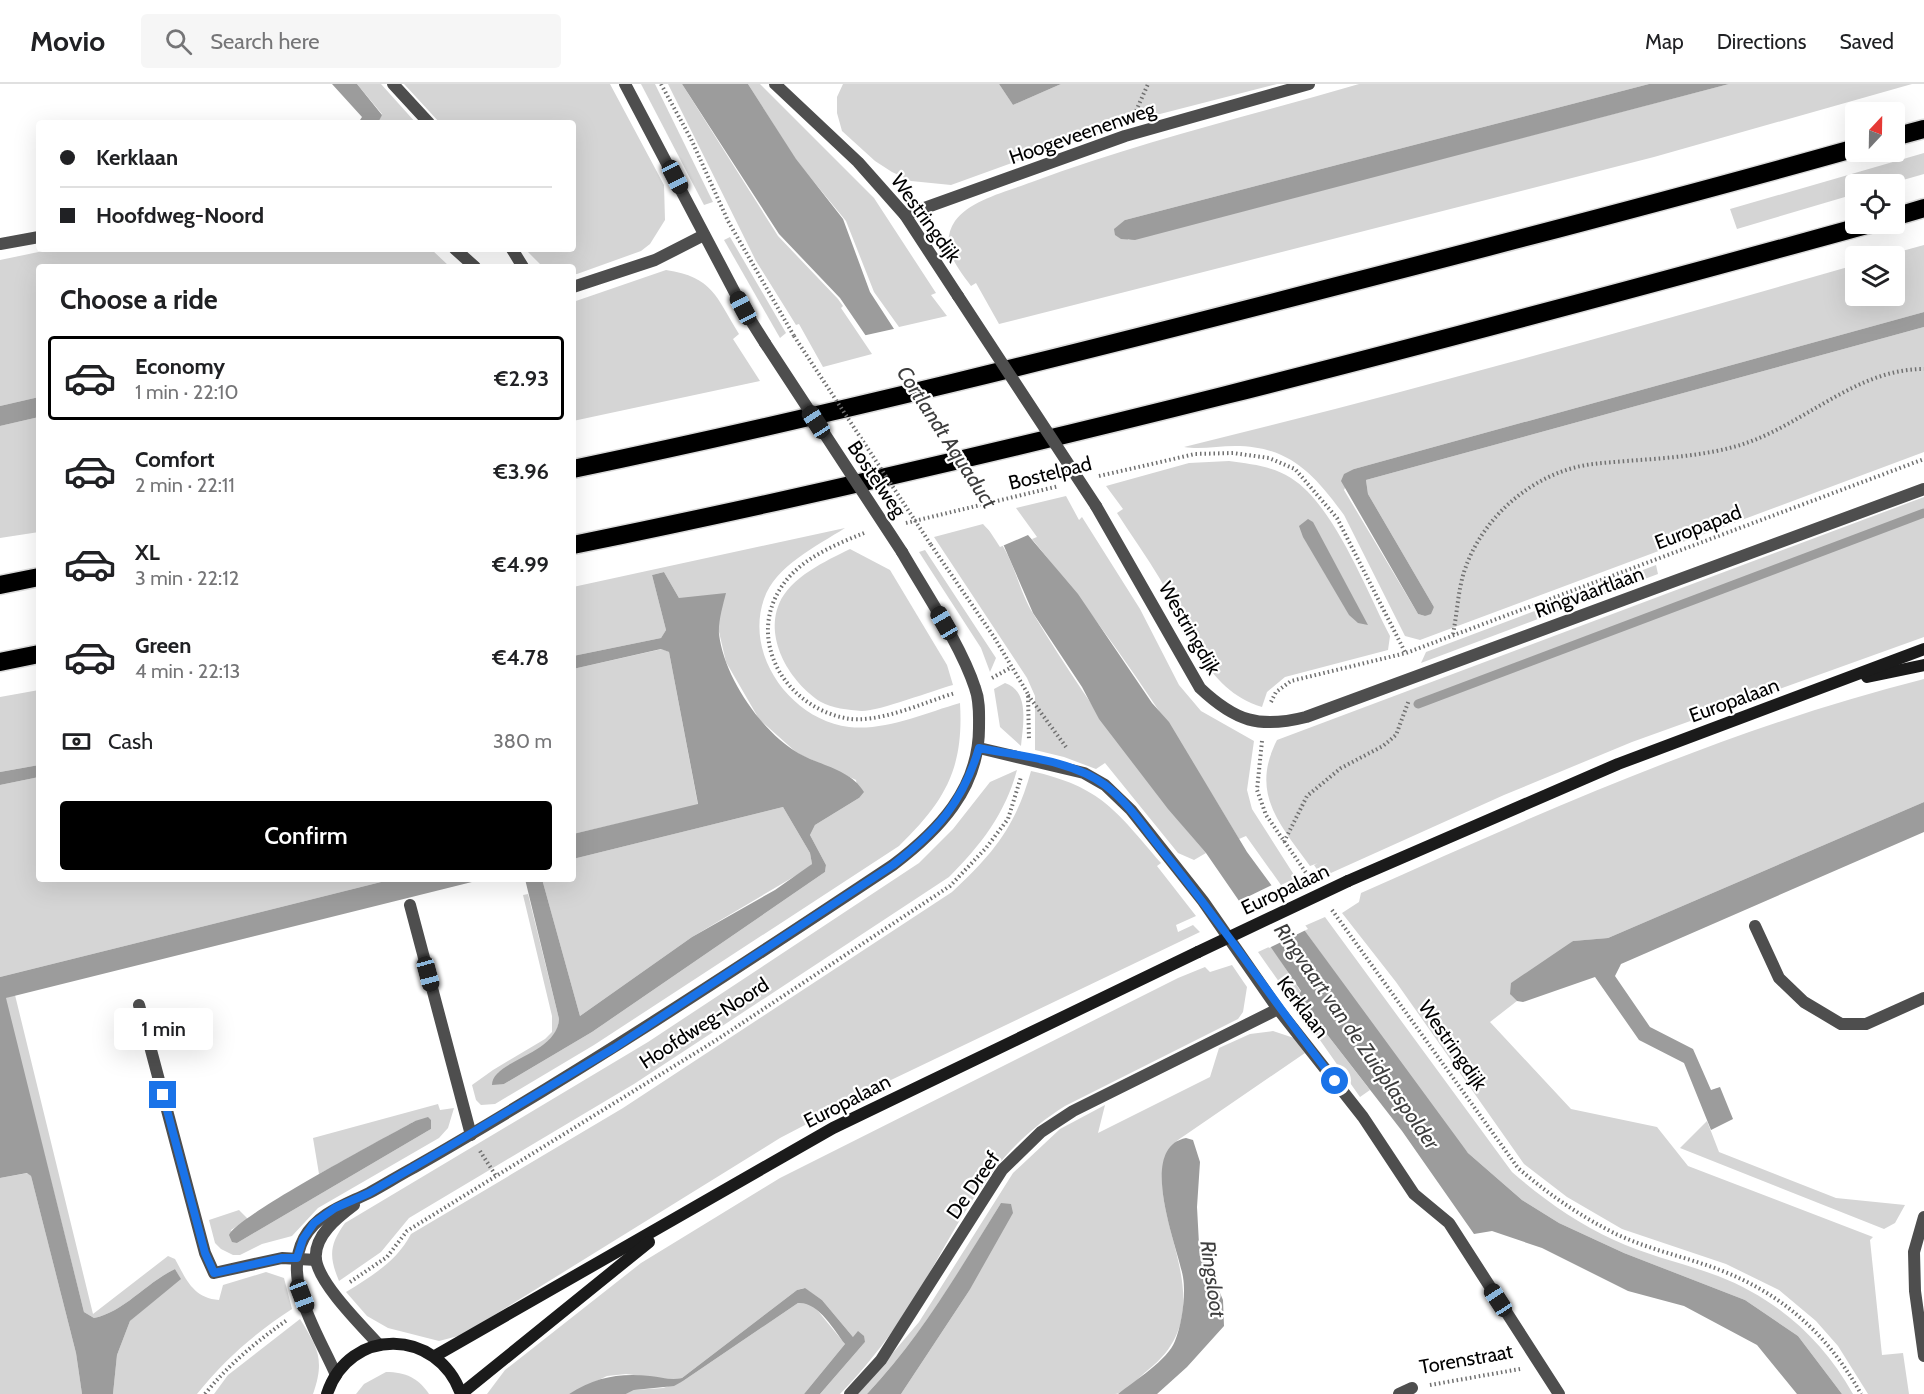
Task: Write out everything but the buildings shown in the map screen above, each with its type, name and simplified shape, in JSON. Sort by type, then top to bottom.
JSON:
[{"type":"highway","points":[[1905,134],[1924,129]]},
{"type":"highway","points":[[576,468],[724,437],[1139,338],[1688,195],[1845,151]]},
{"type":"highway","points":[[1905,214],[1924,208]]},
{"type":"highway","points":[[576,544],[742,511],[1161,412],[1845,231]]},
{"type":"highway","points":[[0,585],[36,578]]},
{"type":"highway","points":[[0,662],[36,655]]},
{"type":"main road","name":"Europalaan","points":[[435,1356],[833,1128],[1198,952],[1483,820],[1618,764],[1924,649]]},
{"type":"main road","name":"Europalaan","points":[[1831,685],[1924,665]]},
{"type":"main road","name":"Europalaan","points":[[461,1394],[678,1218]]},
{"type":"main road","points":[[327,1394],[336,1375],[355,1355],[380,1345],[408,1345],[435,1356],[451,1373],[461,1394]]},
{"type":"street","points":[[393,84],[426,120]]},
{"type":"street","name":"Bostelweg","points":[[625,84],[743,308],[902,552],[944,623],[975,687],[980,707],[979,748]]},
{"type":"street","name":"Westringdijk","points":[[775,84],[858,162],[904,215],[1096,506],[1200,688],[1220,706],[1245,720],[1265,724]]},
{"type":"street","name":"Hoogeveenenweg","points":[[904,215],[1125,136],[1309,84]]},
{"type":"street","points":[[576,285],[655,260],[704,234]]},
{"type":"street","points":[[0,244],[36,238]]},
{"type":"street","points":[[458,252],[472,264]]},
{"type":"street","name":"Ringvaartlaan","points":[[1265,724],[1306,717],[1924,489]]},
{"type":"street","name":"Kerklaan","points":[[979,748],[1084,773],[1105,785],[1131,810],[1203,901],[1278,1009],[1363,1117],[1414,1194],[1449,1223],[1559,1394]]},
{"type":"street","name":"Hoofdweg-Noord","points":[[336,1375],[297,1284],[297,1258],[303,1239],[314,1223],[335,1208],[369,1193],[471,1135],[614,1048],[893,865],[926,840],[948,815],[962,794],[979,748]]},
{"type":"street","points":[[410,904],[471,1135]]},
{"type":"street","points":[[1755,926],[1779,978],[1803,1002],[1841,1024],[1866,1024],[1924,998]]},
{"type":"street","points":[[139,1005],[205,1253],[214,1273],[282,1258],[316,1260],[333,1293],[380,1345]]},
{"type":"street","name":"De Dreef","points":[[850,1394],[881,1360],[1002,1170],[1041,1132],[1073,1111],[1278,1009]]},
{"type":"street","name":"Hoofdweg-Noord","points":[[316,1260],[320,1242],[333,1221],[369,1193]]},
{"type":"street","points":[[1924,1217],[1914,1252],[1915,1292],[1924,1356]]},
{"type":"street","name":"Torenstraat","points":[[1399,1394],[1412,1388]]},
{"type":"path","name":"Bostelweg","points":[[661,84],[691,139],[728,221],[794,336],[994,637],[1010,668],[1084,773]]},
{"type":"path","points":[[1453,635],[1464,572],[1480,538],[1504,506],[1545,479],[1590,464],[1733,447],[1779,429],[1862,383],[1907,369],[1924,369]]},
{"type":"path","name":"Bostelpad","points":[[1092,478],[1195,454],[1233,453],[1269,458],[1295,469],[1337,518],[1406,653]]},
{"type":"path","name":"Europapad","points":[[1265,724],[1270,702],[1276,692],[1291,681],[1406,653],[1924,459]]},
{"type":"path","name":"Bostelpad","points":[[902,524],[1070,483]]},
{"type":"path","points":[[868,531],[818,555],[790,576],[772,601],[765,631],[770,652],[783,679],[816,709],[846,719],[866,720],[975,687],[1010,668]]},
{"type":"path","points":[[1284,842],[1307,796],[1321,782],[1341,768],[1383,746],[1396,735],[1409,701],[1409,680]]},
{"type":"path","name":"Hoofdweg-Noord","points":[[333,1293],[387,1257],[407,1231],[717,1039],[950,886],[986,848],[1008,819],[1028,758],[1030,733],[1028,694]]},
{"type":"path","points":[[1265,724],[1257,772],[1257,790],[1266,815],[1315,886]]},
{"type":"path","name":"Westringdijk","points":[[1326,902],[1518,1168],[1550,1195],[1616,1234],[1678,1258],[1719,1269],[1773,1297],[1814,1327],[1834,1351],[1861,1394]]},
{"type":"path","points":[[471,1135],[496,1176]]},
{"type":"path","points":[[205,1394],[222,1372],[256,1342],[307,1308]]},
{"type":"path","name":"Torenstraat","points":[[1412,1388],[1540,1366]]},
{"type":"shaded area","points":[[357,84],[381,84],[413,120],[379,120],[382,114]]},
{"type":"shaded area","points":[[404,84],[610,84],[664,185],[665,220],[650,244],[641,251],[577,274],[576,264],[540,264],[528,252],[576,252],[576,120],[437,120]]},
{"type":"shaded area","points":[[641,84],[655,84],[713,202],[704,205]]},
{"type":"shaded area","points":[[668,84],[682,84],[778,236],[838,299],[843,306],[841,308],[872,354],[823,367],[799,324],[796,325],[756,261]]},
{"type":"shaded area","points":[[748,84],[760,84],[874,198],[936,293],[931,295],[947,316],[899,327],[874,292],[846,221],[796,160]]},
{"type":"shaded area","points":[[843,84],[999,84],[1013,105],[1061,84],[1277,84],[1117,125],[951,185],[911,181],[892,172],[875,161],[842,131],[837,113],[837,97]]},
{"type":"shaded area","points":[[1359,84],[1649,84],[1125,220],[1128,240],[1729,84],[1912,84],[1654,157],[999,324],[976,283],[971,286],[951,255],[950,230],[962,214],[970,207],[990,197],[1113,154]]},
{"type":"shaded area","points":[[1924,153],[1924,174],[1905,179],[1905,174],[1851,174],[1893,162],[1905,162],[1905,158]]},
{"type":"shaded area","points":[[1845,176],[1845,197],[1737,229],[1730,209]]},
{"type":"shaded area","points":[[730,237],[786,333],[780,338],[724,240]]},
{"type":"shaded area","points":[[1924,245],[1924,312],[1354,469],[1344,490],[1418,614],[1425,616],[1434,607],[1368,494],[1366,480],[1924,327],[1924,452],[1420,640],[1405,636],[1344,515],[1311,475],[1285,457],[1254,447],[1184,447],[1521,359],[1845,268],[1845,306],[1905,306],[1905,250]]},
{"type":"shaded area","points":[[39,252],[434,252],[447,264],[36,264],[36,398],[0,406],[0,260]]},
{"type":"shaded area","points":[[666,270],[694,278],[712,291],[718,299],[739,334],[733,339],[760,381],[576,420],[576,301]]},
{"type":"shaded area","points":[[36,418],[36,532],[0,538],[0,426]]},
{"type":"shaded area","points":[[1229,461],[1276,471],[1291,478],[1307,491],[1335,528],[1348,550],[1390,636],[1388,650],[1285,677],[1267,692],[1262,707],[1242,699],[1226,686],[1200,654],[1160,579],[1117,513],[1123,509],[1106,486],[1189,463]]},
{"type":"shaded area","points":[[1066,496],[1079,520],[1082,517],[1140,609],[1179,685],[1201,711],[1254,741],[1247,790],[1252,809],[1296,878],[1281,885],[1246,836],[1239,839],[1142,685],[1089,611],[1032,539],[1037,537],[1016,508]]},
{"type":"shaded area","points":[[1924,497],[1924,637],[1632,742],[1504,795],[1322,877],[1314,865],[1318,863],[1310,866],[1288,836],[1272,807],[1267,792],[1266,776],[1269,759],[1277,740]]},
{"type":"shaded area","points":[[983,524],[1004,548],[1029,607],[1094,708],[1159,796],[1206,853],[1194,860],[1178,853],[1105,763],[1096,769],[1064,757],[1035,750],[1035,696],[1027,678],[934,537]]},
{"type":"shaded area","points":[[845,528],[798,558],[769,587],[760,621],[761,642],[767,663],[778,682],[809,712],[828,722],[849,727],[863,728],[891,724],[960,703],[959,747],[955,765],[940,798],[899,846],[594,1045],[495,1104],[481,1105],[476,1100],[472,1085],[545,1039],[552,1032],[552,1016],[523,895],[528,894],[559,1019],[557,1029],[545,1045],[498,1073],[504,1084],[592,1032],[825,872],[826,865],[810,835],[815,825],[859,798],[856,780],[797,753],[759,719],[726,662],[719,632],[679,598],[664,572],[652,575],[666,630],[661,638],[576,655],[576,586]]},
{"type":"shaded area","points":[[850,549],[890,570],[947,665],[953,685],[892,705],[861,711],[825,704],[800,684],[783,659],[778,646],[775,618],[779,604],[784,594],[800,578]]},
{"type":"shaded area","points":[[925,550],[996,658],[990,672],[981,648],[919,552]]},
{"type":"shaded area","points":[[1656,565],[1658,574],[1421,663],[1426,652]]},
{"type":"shaded area","points":[[662,649],[669,652],[698,805],[576,833],[576,668]]},
{"type":"shaded area","points":[[1924,679],[1924,802],[1608,938],[1573,941],[1511,995],[1517,1001],[1490,1022],[1571,1109],[1657,1127],[1688,1166],[1873,1237],[1870,1240],[1882,1355],[1903,1353],[1909,1394],[1868,1394],[1838,1346],[1816,1321],[1779,1290],[1726,1264],[1622,1229],[1567,1197],[1524,1164],[1396,982],[1342,913],[1359,902],[1361,893],[1638,774],[1780,722]]},
{"type":"shaded area","points":[[1005,683],[1013,687],[1022,701],[1021,746],[1000,727],[994,689]]},
{"type":"shaded area","points":[[36,691],[36,766],[0,772],[0,697]]},
{"type":"shaded area","points":[[1017,770],[999,815],[981,841],[949,877],[634,1084],[409,1218],[381,1252],[339,1281],[333,1265],[332,1251],[336,1238],[345,1223],[648,1042],[919,863],[953,829],[990,782]]},
{"type":"shaded area","points":[[1031,771],[1055,777],[1091,793],[1119,815],[1161,863],[1157,866],[1196,916],[1176,925],[1178,932],[1193,925],[1200,932],[891,1080],[780,1138],[462,1335],[439,1341],[388,1328],[367,1316],[346,1292],[391,1260],[411,1234],[623,1108],[952,892],[980,865],[1001,838],[1018,808]]},
{"type":"shaded area","points":[[36,778],[36,882],[381,882],[0,977],[0,785]]},
{"type":"shaded area","points":[[783,807],[810,853],[812,864],[692,937],[580,1016],[543,882],[576,882],[576,858]]},
{"type":"shaded area","points":[[1325,917],[1512,1172],[1561,1210],[1600,1233],[1640,1251],[1718,1276],[1760,1296],[1796,1323],[1812,1339],[1841,1374],[1853,1394],[1842,1394],[1798,1336],[1745,1300],[1624,1253],[1559,1223],[1522,1200],[1468,1153],[1302,927]]},
{"type":"shaded area","points":[[1271,946],[1301,992],[1298,997],[1370,1090],[1360,1097],[1258,952]]},
{"type":"shaded area","points":[[1232,965],[1247,987],[1243,1012],[1238,1019],[1065,1106],[1036,1127],[1011,1150],[972,1201],[896,1326],[840,1394],[820,1394],[865,1342],[853,1337],[822,1300],[804,1288],[797,1290],[682,1378],[674,1380],[626,1374],[607,1376],[569,1394],[487,1394],[505,1370],[641,1263],[780,1178],[1178,978],[1205,967],[1210,972]]},
{"type":"shaded area","points":[[15,995],[93,1314],[168,1256],[175,1259],[191,1286],[203,1296],[219,1300],[223,1285],[266,1272],[284,1278],[292,1309],[241,1347],[197,1394],[113,1394],[117,1355],[130,1321],[180,1278],[175,1269],[105,1315],[94,1318],[84,1312],[5,998]]},
{"type":"shaded area","points":[[1273,1031],[1294,1038],[1305,1053],[1178,1140],[1165,1163],[1163,1190],[1182,1282],[1182,1313],[1173,1343],[1124,1391],[1115,1394],[901,1394],[969,1291],[1001,1203],[923,1326],[867,1394],[858,1394],[919,1322],[1013,1173],[1060,1129],[1105,1105],[1098,1133],[1210,1077],[1219,1048],[1250,1034]]},
{"type":"shaded area","points":[[438,1104],[440,1110],[454,1108],[448,1128],[439,1138],[318,1208],[292,1236],[262,1244],[240,1255],[233,1255],[215,1243],[209,1220],[239,1210],[248,1219],[231,1230],[237,1243],[431,1129],[431,1121],[415,1121],[319,1174],[313,1138]]},
{"type":"shaded area","points":[[1707,1121],[1719,1152],[1836,1198],[1905,1205],[1895,1223],[1884,1229],[1680,1148]]},
{"type":"shaded area","points":[[28,1173],[31,1176],[76,1353],[82,1394],[0,1394],[0,1178]]},
{"type":"shaded area","points":[[798,1303],[813,1305],[845,1344],[804,1394],[626,1394],[634,1390],[663,1388],[683,1381]]},
{"type":"shaded area","points":[[300,1319],[318,1355],[319,1372],[313,1394],[214,1394],[228,1375]]},
{"type":"shaded area","points":[[386,1372],[411,1377],[429,1394],[356,1394],[364,1384]]},
{"type":"water","points":[[332,84],[357,84],[382,115],[380,120],[360,120],[362,117]]},
{"type":"water","points":[[682,84],[748,84],[796,159],[843,219],[870,292],[1028,535],[1078,594],[1152,703],[1169,722],[1247,852],[1468,1153],[1522,1200],[1559,1223],[1624,1253],[1745,1300],[1798,1336],[1842,1394],[1797,1394],[1757,1345],[1684,1306],[1628,1291],[1542,1248],[1492,1231],[1474,1234],[1402,1131],[1298,997],[1301,991],[1206,853],[1168,809],[1099,719],[1082,687],[1033,613],[1004,546],[840,298],[779,234]]},
{"type":"water","points":[[999,84],[1061,84],[1013,105]]},
{"type":"water","points":[[1649,84],[1729,84],[1135,240],[1121,239],[1115,235],[1114,229],[1125,220]]},
{"type":"water","points":[[1924,312],[1924,327],[1366,480],[1368,494],[1434,607],[1431,614],[1425,616],[1418,614],[1341,481],[1344,474],[1354,469]]},
{"type":"water","points":[[36,398],[36,418],[0,426],[0,406]]},
{"type":"water","points":[[1308,519],[1313,522],[1368,625],[1358,623],[1349,615],[1303,537],[1299,526]]},
{"type":"water","points":[[664,572],[679,598],[726,593],[720,619],[719,634],[722,651],[736,685],[746,701],[758,717],[784,743],[798,753],[843,773],[858,784],[864,792],[859,798],[815,825],[810,835],[826,865],[825,872],[592,1032],[504,1084],[492,1085],[495,1076],[502,1069],[548,1041],[556,1031],[559,1019],[526,882],[543,882],[580,1016],[692,937],[775,890],[812,864],[810,853],[783,807],[576,858],[576,833],[698,804],[669,652],[661,649],[576,668],[576,655],[661,638],[666,630],[652,575]]},
{"type":"water","points":[[36,766],[36,778],[0,785],[0,772]]},
{"type":"water","points":[[1924,802],[1924,832],[1621,964],[1615,976],[1650,1027],[1693,1049],[1711,1090],[1720,1087],[1733,1119],[1711,1130],[1684,1063],[1639,1040],[1595,977],[1523,1002],[1517,1001],[1510,994],[1511,983],[1573,941],[1608,938]]},
{"type":"water","points":[[381,882],[472,882],[6,998],[84,1312],[94,1318],[105,1315],[175,1269],[181,1279],[130,1321],[117,1355],[113,1394],[82,1394],[76,1353],[31,1176],[27,1173],[0,1178],[0,977]]},
{"type":"water","points":[[428,1117],[431,1120],[431,1129],[237,1243],[232,1242],[229,1235],[238,1225],[258,1211],[346,1159],[415,1121]]},
{"type":"water","name":"Ringsloot","points":[[1186,1138],[1193,1140],[1200,1162],[1197,1207],[1199,1244],[1223,1300],[1224,1326],[1187,1367],[1157,1394],[1118,1394],[1150,1370],[1165,1355],[1175,1341],[1180,1326],[1184,1284],[1164,1200],[1162,1178],[1164,1160],[1171,1146]]},
{"type":"water","points":[[1001,1203],[1011,1204],[1013,1213],[969,1291],[901,1394],[867,1394],[922,1326]]},
{"type":"water","points":[[805,1288],[822,1300],[853,1337],[858,1331],[864,1336],[865,1342],[820,1394],[804,1394],[845,1344],[819,1311],[798,1303],[674,1386],[634,1390],[626,1394],[569,1394],[598,1380],[618,1376],[682,1378],[797,1290]]},
{"type":"pier","points":[[898,328],[1031,533],[1028,535],[1000,547],[862,336]]},
{"type":"pier","points":[[1274,884],[1308,929],[1269,948],[1237,902]]},
{"type":"waterway","points":[[1418,704],[1924,513]]},
{"type":"route","points":[[163,1095],[205,1253],[214,1273],[282,1258],[297,1258],[303,1239],[314,1223],[335,1208],[369,1193],[614,1048],[893,865],[926,840],[948,815],[962,794],[979,748],[1061,766],[1084,773],[1105,785],[1131,810],[1203,901],[1278,1009],[1335,1081]]},
{"type":"water label","name":"Cortlandt Aquaduct","points":[[947,437]]},
{"type":"water label","name":"Ringvaart van de Zuidplaspolder","points":[[1357,1036]]}]
